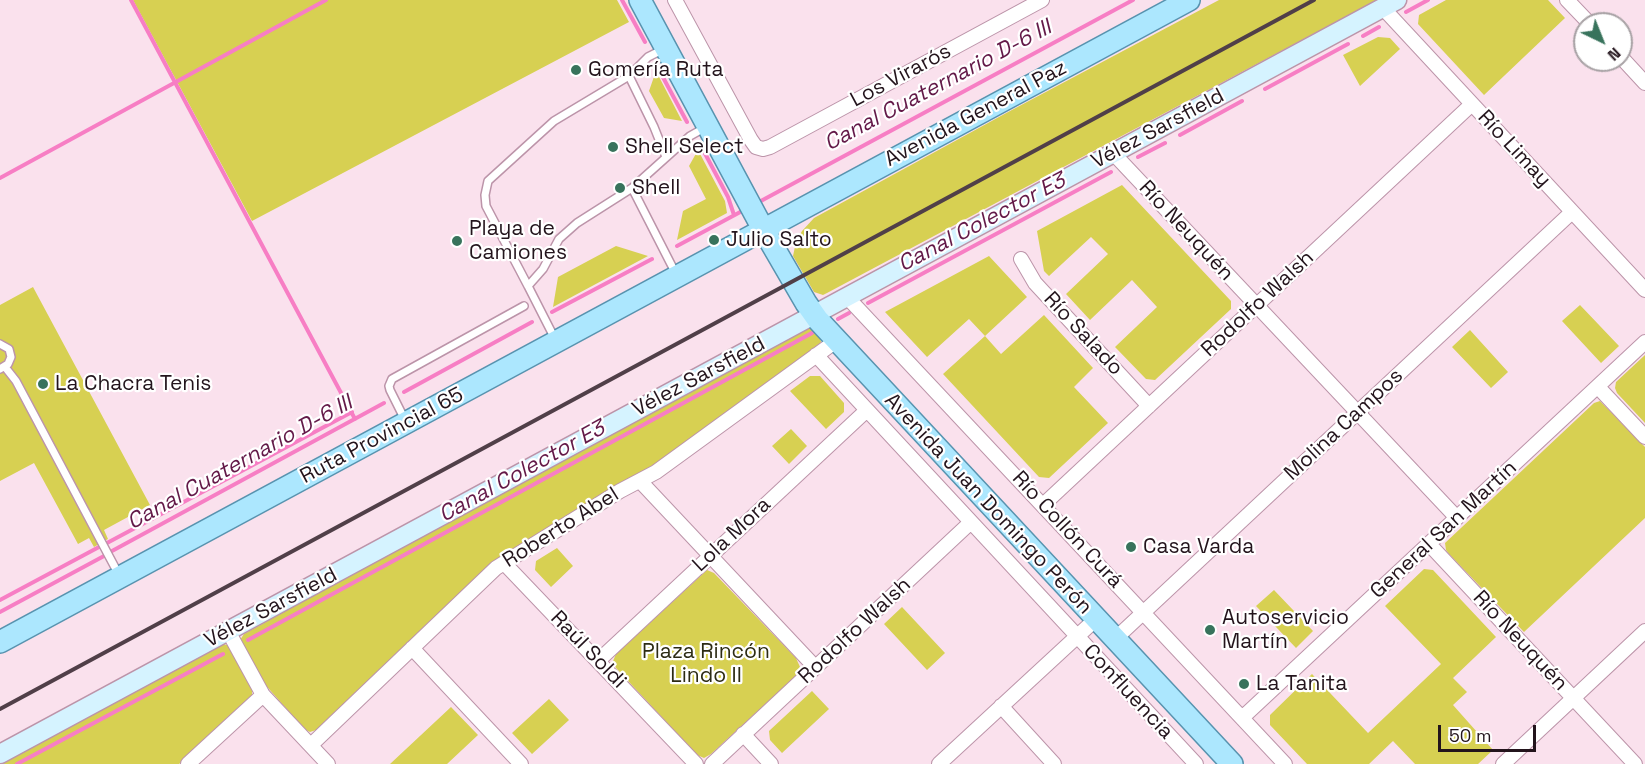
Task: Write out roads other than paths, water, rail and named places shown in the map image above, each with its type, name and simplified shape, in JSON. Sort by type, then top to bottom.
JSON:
[{"type":"main road","name":"Avenida Juan Domingo Perón","points":[[640,0],[763,229],[814,315],[1232,764]]},
{"type":"main road","name":"Avenida General Paz","points":[[763,229],[1189,0]]},
{"type":"main road","name":"Ruta Provincial 65","points":[[0,642],[763,229]]},
{"type":"street","name":"Los Virarós","points":[[680,2],[751,140],[760,148],[770,147],[1042,0]]},
{"type":"street","points":[[1567,0],[1578,12]]},
{"type":"street","name":"Río Limay","points":[[1390,4],[1472,104],[1645,290]]},
{"type":"street","name":"Vélez Sarsfield","points":[[0,754],[1390,4]]},
{"type":"street","points":[[1633,70],[1645,83]]},
{"type":"street","name":"Rodolfo Walsh","points":[[1043,505],[1472,104]]},
{"type":"street","name":"Río Neuquén","points":[[1113,153],[1457,518]]},
{"type":"street","name":"Molina Campos","points":[[1115,639],[1572,212]]},
{"type":"street","name":"Río Salado","points":[[1021,259],[1033,280],[1149,406]]},
{"type":"street","name":"Río Collón Curá","points":[[847,297],[1285,764]]},
{"type":"street","name":"Roberto Abel","points":[[311,745],[492,572],[620,491],[656,472],[836,341]]},
{"type":"street","name":"General San Martín","points":[[1242,718],[1645,342]]},
{"type":"street","name":"Confluencia","points":[[816,355],[1196,764]]},
{"type":"street","points":[[1598,387],[1645,437]]},
{"type":"street","name":"Lola Mora","points":[[598,661],[867,410]]},
{"type":"street","points":[[640,481],[815,668]]},
{"type":"street","name":"Rodolfo Walsh","points":[[712,764],[971,522]]},
{"type":"street","name":"Río Neuquén","points":[[1429,544],[1635,764]]},
{"type":"street","name":"Raúl Soldi","points":[[504,563],[696,764]]},
{"type":"street","points":[[939,764],[1096,619]]},
{"type":"street","points":[[228,631],[263,695],[328,764]]},
{"type":"street","points":[[1503,764],[1645,631]]},
{"type":"street","points":[[412,648],[521,764]]},
{"type":"street","points":[[189,764],[263,695]]},
{"type":"street","points":[[1001,706],[1054,764]]},
{"type":"street","points":[[743,734],[771,764]]},
{"type":"lane","points":[[556,341],[486,206],[484,195],[488,181],[554,121],[629,76],[648,57],[666,48]]},
{"type":"lane","points":[[629,76],[666,157]]},
{"type":"lane","points":[[528,286],[543,269],[560,239],[577,223],[632,188],[690,136],[708,126]]},
{"type":"lane","points":[[632,188],[677,276]]},
{"type":"lane","points":[[407,422],[390,390],[392,379],[524,306]]},
{"type":"lane","points":[[0,344],[6,346],[11,353],[10,361],[3,368],[16,381],[120,577]]},
{"type":"waterway","points":[[131,0],[355,419]]},
{"type":"waterway","points":[[0,178],[326,0]]},
{"type":"waterway","points":[[622,0],[645,42]]},
{"type":"waterway","name":"Canal Cuaternario D-6 III","points":[[759,202],[1133,0]]},
{"type":"waterway","name":"Canal Colector E3","points":[[1406,12],[1428,0]]},
{"type":"waterway","name":"Canal Colector E3","points":[[1363,36],[1379,27]]},
{"type":"waterway","name":"Canal Colector E3","points":[[1265,89],[1348,44]]},
{"type":"waterway","points":[[658,68],[687,122]]},
{"type":"waterway","name":"Canal Colector E3","points":[[1180,135],[1242,101]]},
{"type":"waterway","name":"Canal Colector E3","points":[[1138,157],[1165,143]]},
{"type":"waterway","points":[[701,146],[728,197],[734,215]]},
{"type":"waterway","name":"Canal Colector E3","points":[[868,303],[1111,172]]},
{"type":"waterway","name":"Canal Cuaternario D-6 III","points":[[677,246],[744,210]]},
{"type":"waterway","name":"Canal Cuaternario D-6 III","points":[[552,312],[652,259]]},
{"type":"waterway","name":"Canal Colector E3","points":[[838,319],[849,313]]},
{"type":"waterway","name":"Canal Cuaternario D-6 III","points":[[404,392],[532,322]]},
{"type":"waterway","name":"Canal Colector E3","points":[[248,640],[812,333]]},
{"type":"waterway","name":"Canal Cuaternario D-6 III","points":[[112,551],[384,403]]},
{"type":"waterway","points":[[107,543],[352,412]]},
{"type":"waterway","points":[[0,600],[99,547]]},
{"type":"waterway","name":"Canal Cuaternario D-6 III","points":[[0,612],[104,556]]},
{"type":"waterway","name":"Canal Colector E3","points":[[17,764],[223,654]]},
{"type":"railway","points":[[0,709],[1314,0]]},
{"type":"place","name":"Gomería Ruta","points":[[576,70]]},
{"type":"place","name":"Shell Select","points":[[613,147]]},
{"type":"place","name":"Shell","points":[[620,188]]},
{"type":"place","name":"Julio Salto","points":[[714,240]]},
{"type":"place","name":"Playa de Camiones","points":[[457,241]]},
{"type":"place","name":"La Chacra Tenis","points":[[43,384]]},
{"type":"place","name":"Casa Varda","points":[[1131,547]]},
{"type":"place","name":"Autoservicio Martín","points":[[1210,630]]},
{"type":"place","name":"La Tanita","points":[[1244,684]]},
{"type":"park label","name":"Plaza Rincón Lindo II","points":[[706,664]]}]
